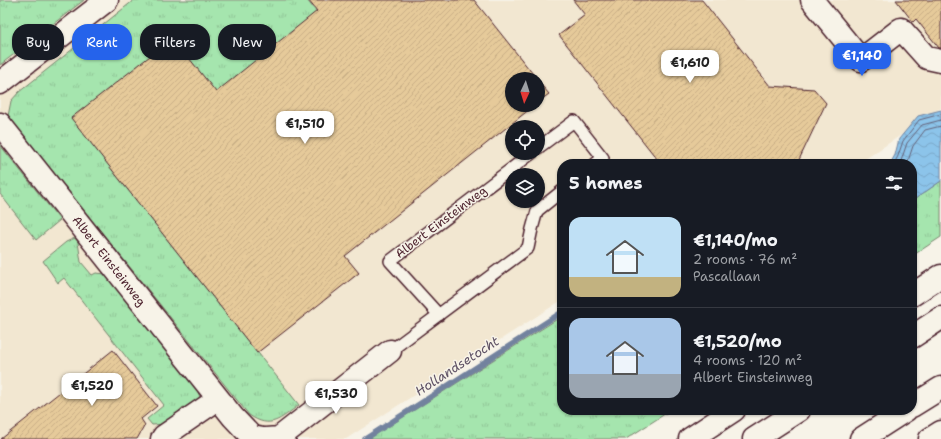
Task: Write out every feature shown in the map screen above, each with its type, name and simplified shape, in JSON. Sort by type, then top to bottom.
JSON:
[{"type":"main road","points":[[0,83],[106,0]]},
{"type":"main road","points":[[812,0],[861,60],[901,29],[927,58],[941,61]]},
{"type":"main road","name":"Albert Einsteinweg","points":[[0,124],[232,417],[252,437],[264,439],[279,438],[390,351]]},
{"type":"main road","points":[[917,292],[941,276]]},
{"type":"main road","points":[[917,334],[941,318]]},
{"type":"main road","points":[[917,403],[941,388]]},
{"type":"main road","points":[[162,439],[164,436],[182,432],[218,399]]},
{"type":"main road","points":[[690,439],[726,415]]},
{"type":"main road","points":[[754,439],[791,415]]},
{"type":"main road","points":[[861,439],[898,415]]},
{"type":"main road","points":[[930,439],[941,432]]},
{"type":"lane","points":[[545,143],[574,121],[604,158],[603,159]]},
{"type":"lane","name":"Albert Einsteinweg","points":[[438,315],[390,261],[523,160]]},
{"type":"lane","name":"Albert Einsteinweg","points":[[390,351],[528,248],[537,210],[557,195]]},
{"type":"shaded area","points":[[0,0],[941,0],[941,108],[865,159],[557,159],[557,303],[346,439],[0,439]]},
{"type":"green space","points":[[0,0],[84,0],[53,24],[12,24],[12,56],[0,65]]},
{"type":"green space","points":[[134,0],[307,0],[318,14],[276,47],[276,24],[218,24],[218,60],[260,60],[217,94],[77,122],[299,405],[275,421],[263,422],[249,415],[8,116],[11,101],[19,92],[59,60],[64,60],[64,56],[72,50],[72,60],[132,60],[132,24],[104,24]]},
{"type":"green space","points":[[0,145],[60,220],[36,240],[0,194]]},
{"type":"green space","points":[[941,181],[941,237],[917,253],[917,198]]},
{"type":"green space","points":[[75,238],[78,242],[81,262],[92,275],[96,273],[106,274],[197,390],[200,397],[199,404],[191,411],[183,407],[167,424],[152,425],[147,419],[164,405],[64,278],[58,283],[43,261],[66,242]]},
{"type":"green space","points":[[557,319],[557,415],[663,415],[626,439],[369,439]]},
{"type":"water","points":[[941,110],[941,181],[917,198],[917,159],[893,159],[899,139],[918,116]]},
{"type":"building","points":[[308,0],[474,0],[531,72],[505,72],[505,112],[526,112],[516,120],[505,120],[505,129],[345,256],[359,273],[257,353],[71,118],[145,60],[191,60],[216,92],[256,60],[276,60],[276,44],[317,11]]},
{"type":"building","points":[[573,0],[702,0],[770,86],[814,89],[826,103],[799,159],[657,159],[559,35],[585,15]]},
{"type":"building","points":[[896,0],[941,0],[941,48],[939,48],[916,19],[913,22]]},
{"type":"building","points":[[545,89],[549,94],[545,97]]},
{"type":"building","points":[[113,350],[157,406],[141,419],[145,425],[137,439],[1,439]]},
{"type":"waterway","name":"Hollandsetocht","points":[[365,439],[557,315]]}]
